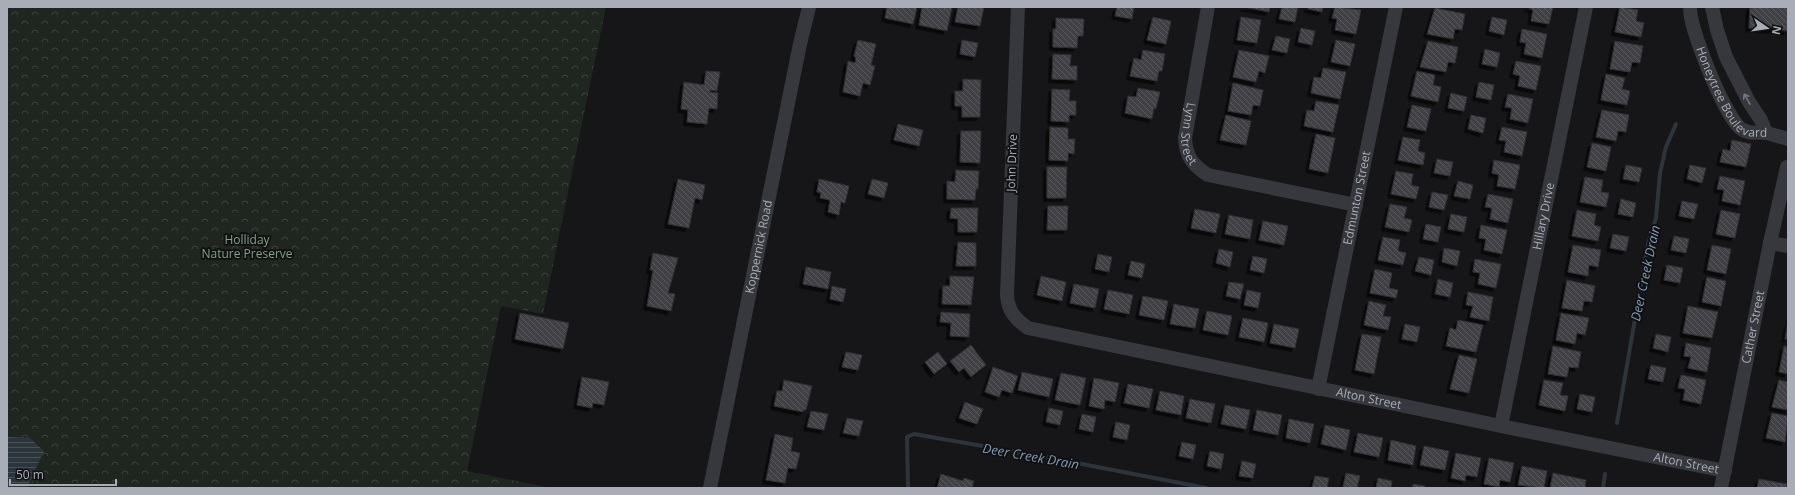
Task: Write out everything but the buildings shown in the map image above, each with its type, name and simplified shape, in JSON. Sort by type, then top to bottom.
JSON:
[{"type":"street","name":"Koppernick Road","points":[[710,488],[800,44],[809,7]]},
{"type":"street","name":"John Drive","points":[[1015,318],[1010,309],[1007,295],[1018,7]]},
{"type":"street","name":"Lynn Street","points":[[1208,7],[1185,138],[1185,150],[1193,164],[1208,175],[1356,205]]},
{"type":"street","name":"Edmunton Street","points":[[1318,388],[1396,7]]},
{"type":"street","name":"Hillary Drive","points":[[1500,426],[1586,7]]},
{"type":"street","name":"Honeytree Boulevard","points":[[1690,7],[1692,25],[1728,113],[1741,129],[1756,134],[1766,133],[1761,120],[1749,102],[1726,57],[1717,30],[1712,7]]},
{"type":"street","points":[[1766,133],[1788,139]]},
{"type":"street","name":"Cather Street","points":[[1721,488],[1770,243],[1787,167]]},
{"type":"street","points":[[1770,243],[1788,246]]},
{"type":"street","name":"Alton Street","points":[[1015,318],[1028,328],[1048,333],[1725,471]]},
{"type":"green space","name":"Holliday Nature Preserve","points":[[7,7],[606,7],[543,314],[501,306],[467,471],[551,488],[7,488]]},
{"type":"shaded area","points":[[7,437],[30,438],[44,451],[27,488],[7,488]]},
{"type":"waterway","name":"Deer Creek Drain","points":[[1617,423],[1648,244],[1656,218],[1660,173],[1666,147],[1676,124]]},
{"type":"waterway","name":"Deer Creek Drain","points":[[908,488],[907,437],[914,434],[1051,458],[1206,488]]},
{"type":"waterway","name":"Deer Creek Drain","points":[[1603,488],[1605,474]]}]
